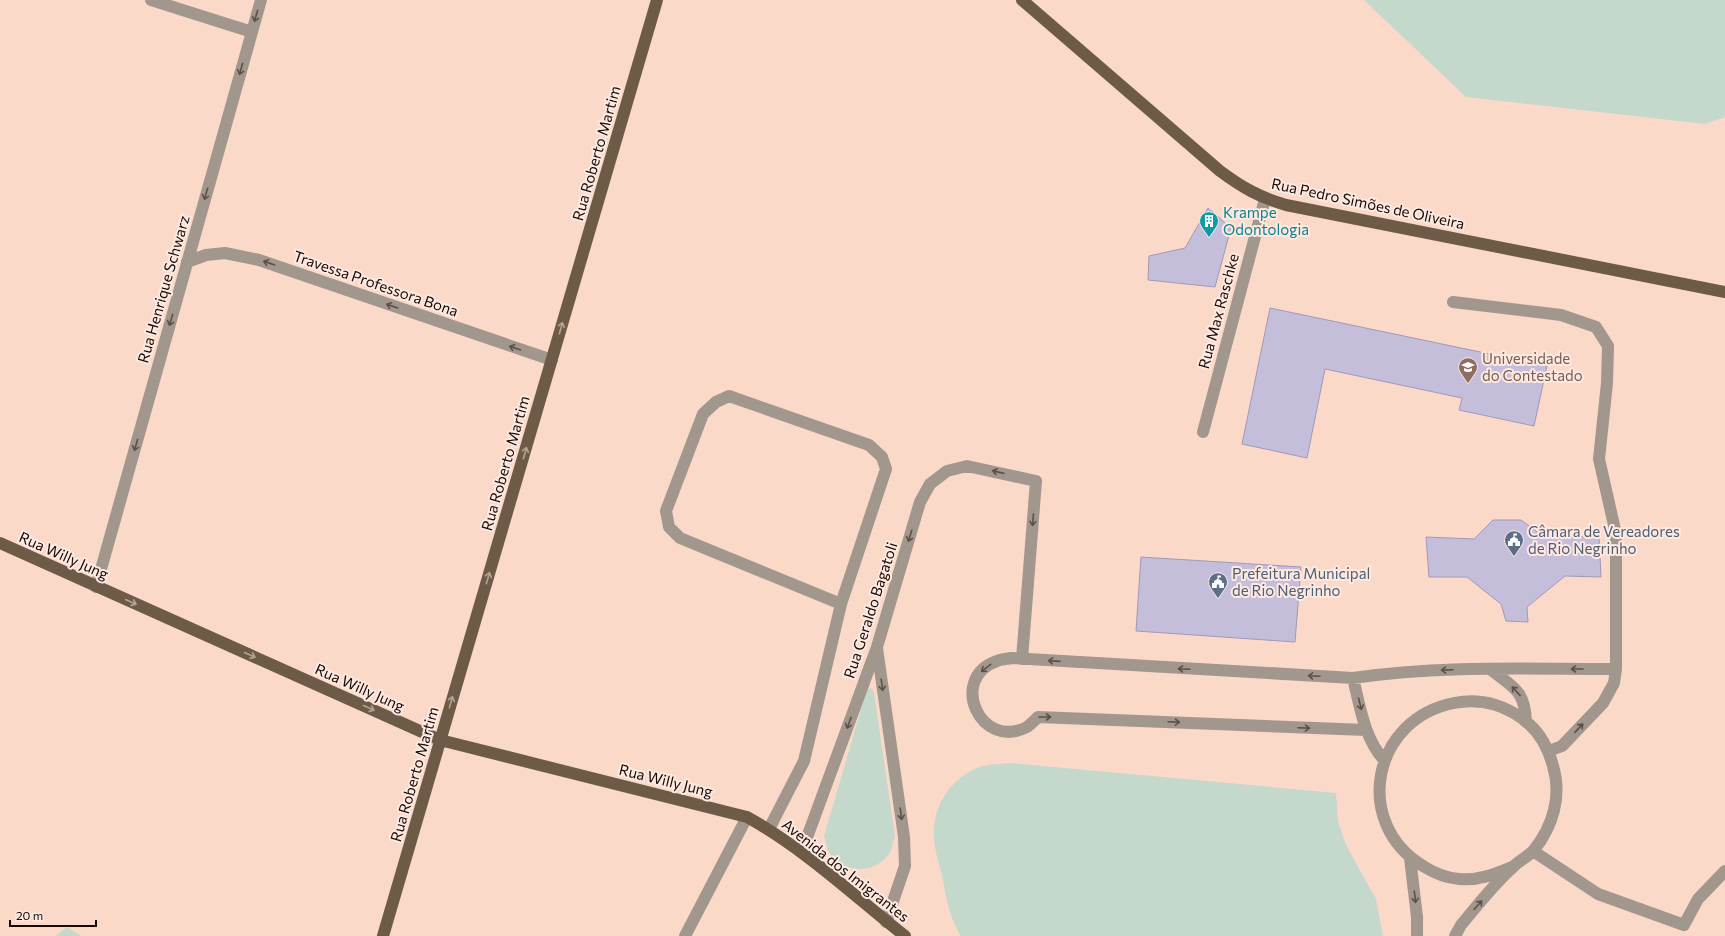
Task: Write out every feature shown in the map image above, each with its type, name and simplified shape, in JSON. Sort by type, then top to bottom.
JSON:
[{"type":"main road","name":"Rua Roberto Martim","points":[[383,936],[657,0]]},
{"type":"main road","name":"Rua Pedro Simões de Oliveira","points":[[1022,0],[1220,171],[1242,187],[1265,199],[1286,205],[1725,292]]},
{"type":"main road","name":"Rua Willy Jung","points":[[0,543],[440,740],[747,817]]},
{"type":"main road","name":"Avenida dos Imigrantes","points":[[747,817],[769,829],[802,851],[886,922],[905,936]]},
{"type":"street","points":[[151,0],[252,32]]},
{"type":"street","name":"Rua Henrique Schwarz","points":[[96,587],[261,0]]},
{"type":"street","name":"Rua Max Raschke","points":[[1203,432],[1265,199]]},
{"type":"street","name":"Travessa Professora Bona","points":[[187,262],[206,255],[225,252],[259,260],[552,360]]},
{"type":"street","points":[[1453,302],[1561,315],[1596,327],[1608,346],[1607,383],[1599,459],[1616,534],[1616,669],[1614,683],[1603,703],[1562,746],[1549,751]]},
{"type":"street","points":[[769,829],[804,761],[841,604],[886,469],[882,457],[869,445],[729,396],[716,402],[703,414],[671,496],[666,511],[669,527],[680,538],[841,604]]},
{"type":"street","name":"Rua Geraldo Bagatoli","points":[[802,851],[877,647],[920,502],[930,484],[946,471],[967,466],[1036,481],[1022,659]]},
{"type":"street","points":[[877,647],[904,837],[905,866],[886,922]]},
{"type":"street","points":[[1366,730],[1038,717],[1027,727],[1012,731],[997,730],[984,722],[975,710],[972,695],[975,680],[984,668],[997,660],[1022,659],[1353,678],[1395,672],[1490,669],[1616,669]]},
{"type":"street","points":[[1490,669],[1514,688],[1523,698],[1526,709],[1526,722]]},
{"type":"street","points":[[1353,678],[1366,730],[1378,753],[1384,760]]},
{"type":"street","points":[[1455,936],[1461,925],[1512,867],[1533,851],[1548,829],[1557,804],[1556,777],[1549,751],[1534,729],[1509,709],[1490,703],[1464,701],[1438,706],[1415,718],[1396,737],[1384,760],[1379,786],[1382,813],[1393,838],[1410,858],[1433,872],[1459,879],[1487,877],[1512,867]]},
{"type":"street","points":[[685,936],[747,817]]},
{"type":"street","points":[[1533,851],[1598,894],[1682,931],[1698,899],[1725,871]]},
{"type":"street","points":[[1410,858],[1418,917],[1417,936]]},
{"type":"green space","points":[[1364,0],[1725,0],[1725,117],[1705,124],[1466,97]]},
{"type":"green space","points":[[871,688],[874,693],[895,836],[890,852],[883,861],[868,868],[860,869],[851,868],[836,861],[827,848],[824,836],[866,690]]},
{"type":"green space","points":[[1011,763],[1336,793],[1338,821],[1346,845],[1376,899],[1383,936],[961,936],[948,907],[934,841],[934,824],[937,813],[946,793],[962,776],[983,766]]},
{"type":"green space","points":[[67,927],[81,936],[56,936]]},
{"type":"building","name":"Krampe Odontologia","points":[[1208,208],[1231,228],[1215,287],[1148,280],[1149,256],[1185,248]]},
{"type":"building","name":"Universidade do Contestado","points":[[1270,308],[1547,366],[1534,426],[1459,410],[1462,398],[1325,369],[1307,458],[1242,444]]},
{"type":"building","name":"Câmara de Vereadores de Rio Negrinho","points":[[1493,520],[1521,520],[1543,536],[1599,537],[1601,577],[1565,576],[1527,607],[1528,622],[1506,621],[1501,604],[1467,577],[1429,577],[1426,537],[1474,539]]},
{"type":"building","name":"Prefeitura Municipal de Rio Negrinho","points":[[1141,557],[1301,567],[1295,642],[1136,631]]},
{"type":"place","name":"Krampe Odontologia","points":[[1209,238]]},
{"type":"place","name":"Universidade do Contestado","points":[[1468,384]]},
{"type":"place","name":"Câmara de Vereadores de Rio Negrinho","points":[[1514,557]]},
{"type":"place","name":"Prefeitura Municipal de Rio Negrinho","points":[[1218,599]]}]
